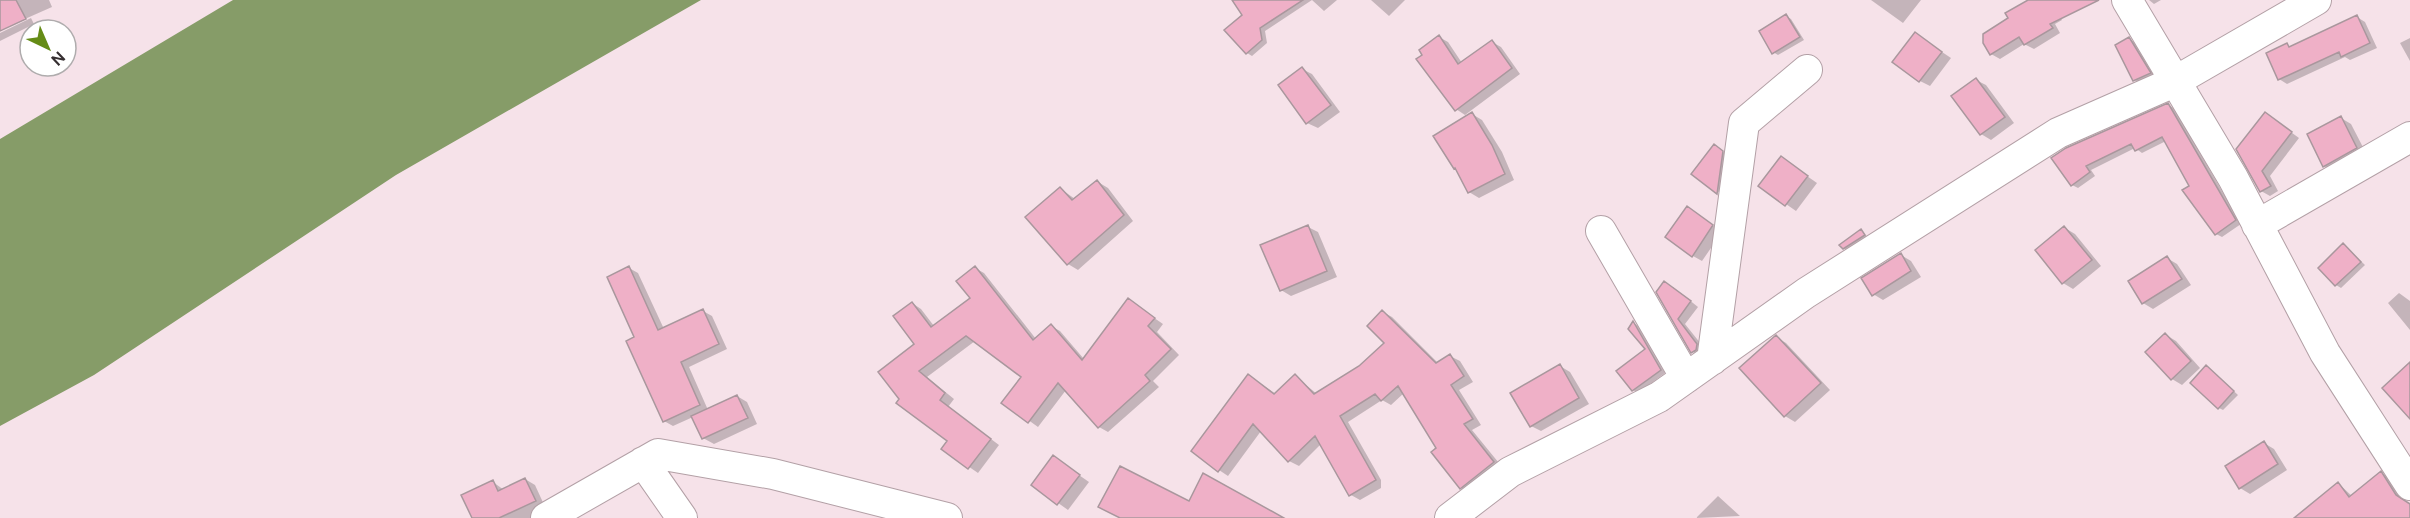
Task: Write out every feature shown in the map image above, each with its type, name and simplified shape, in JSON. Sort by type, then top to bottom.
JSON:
[{"type":"street","points":[[2127,0],[2233,178],[2325,353],[2410,485]]},
{"type":"street","points":[[1450,518],[1510,472],[1659,397],[1806,293],[2058,133],[2174,82],[2316,0]]},
{"type":"street","points":[[1712,360],[1744,123],[1807,70]]},
{"type":"street","points":[[2257,225],[2410,137]]},
{"type":"street","points":[[1601,231],[1686,378]]},
{"type":"street","points":[[546,518],[658,454],[773,474],[946,518]]},
{"type":"street","points":[[643,462],[682,518]]},
{"type":"shaded area","points":[[233,0],[701,0],[396,175],[94,375],[0,426],[0,139]]},
{"type":"building","points":[[0,0],[16,0],[25,18],[18,18],[18,23],[0,31]]},
{"type":"building","points":[[1232,0],[1303,0],[1260,28],[1262,40],[1246,54],[1224,30],[1242,15]]},
{"type":"building","points":[[2028,0],[2099,0],[2050,24],[2053,28],[2024,45],[2019,37],[1990,55],[1983,43],[1983,34],[2008,18],[2005,13]]},
{"type":"building","points":[[1786,14],[1800,37],[1772,54],[1759,31]]},
{"type":"building","points":[[2357,15],[2370,43],[2341,57],[2339,52],[2278,80],[2266,53],[2287,43],[2289,47]]},
{"type":"building","points":[[1915,32],[1942,52],[1919,82],[1892,62]]},
{"type":"building","points":[[1439,35],[1458,64],[1492,40],[1512,68],[1455,111],[1416,59],[1422,55],[1419,50]]},
{"type":"building","points":[[2129,37],[2151,73],[2133,81],[2115,45]]},
{"type":"building","points":[[1302,67],[1331,105],[1306,124],[1278,85]]},
{"type":"building","points":[[1976,78],[2005,117],[1980,135],[1951,96]]},
{"type":"building","points":[[2168,103],[2236,220],[2215,235],[2182,190],[2189,186],[2162,137],[2135,151],[2131,144],[2086,166],[2090,172],[2071,186],[2051,158],[2066,148]]},
{"type":"building","points":[[1472,112],[1492,145],[1505,174],[1468,193],[1455,168],[1433,136]]},
{"type":"building","points":[[2265,112],[2292,132],[2262,171],[2271,186],[2260,192],[2236,149]]},
{"type":"building","points":[[2341,116],[2357,148],[2323,167],[2307,134]]},
{"type":"building","points":[[1714,144],[1723,151],[1717,194],[1691,174]]},
{"type":"building","points":[[1781,156],[1808,176],[1785,206],[1758,186]]},
{"type":"building","points":[[1097,180],[1124,215],[1067,265],[1025,217],[1060,187],[1072,200]]},
{"type":"building","points":[[1687,206],[1713,225],[1692,257],[1665,237]]},
{"type":"building","points":[[1308,225],[1327,271],[1280,291],[1260,245]]},
{"type":"building","points":[[2064,226],[2092,260],[2062,284],[2035,250]]},
{"type":"building","points":[[1861,229],[1865,235],[1843,249],[1839,245]]},
{"type":"building","points":[[2343,243],[2361,262],[2335,286],[2318,268]]},
{"type":"building","points":[[1901,253],[1911,271],[1872,296],[1861,278]]},
{"type":"building","points":[[2167,256],[2182,279],[2142,304],[2128,281]]},
{"type":"building","points":[[629,266],[658,330],[703,309],[719,344],[681,362],[700,405],[663,422],[626,341],[634,337],[607,277]]},
{"type":"building","points":[[975,266],[1033,340],[1051,324],[1082,360],[1128,298],[1155,318],[1148,326],[1171,349],[1145,375],[1150,381],[1098,428],[1058,383],[1028,423],[1001,403],[1021,377],[966,336],[919,371],[945,393],[940,400],[991,439],[968,469],[941,449],[947,441],[896,403],[899,399],[878,372],[914,344],[893,316],[912,302],[931,327],[970,298],[956,281]]},
{"type":"building","points":[[1664,281],[1691,301],[1678,319],[1697,344],[1696,350],[1691,353],[1656,292]]},
{"type":"building","points":[[1382,310],[1436,363],[1450,354],[1464,376],[1451,385],[1473,419],[1464,424],[1494,462],[1460,489],[1431,452],[1436,448],[1398,386],[1381,401],[1375,394],[1340,416],[1376,480],[1349,496],[1315,436],[1288,462],[1253,424],[1218,472],[1191,451],[1248,374],[1274,394],[1295,374],[1314,394],[1359,366],[1384,343],[1367,326]]},
{"type":"building","points":[[1633,321],[1661,370],[1632,391],[1616,371],[1645,349],[1628,329]]},
{"type":"building","points":[[2165,333],[2191,361],[2171,380],[2145,352]]},
{"type":"building","points":[[1776,335],[1821,383],[1784,417],[1739,368]]},
{"type":"building","points":[[2410,362],[2410,419],[2382,388]]},
{"type":"building","points":[[1560,364],[1579,398],[1530,427],[1510,393]]},
{"type":"building","points":[[2206,365],[2234,391],[2218,409],[2190,383]]},
{"type":"building","points":[[737,395],[748,418],[702,439],[691,416]]},
{"type":"building","points":[[2264,441],[2278,464],[2239,489],[2225,466]]},
{"type":"building","points":[[1053,455],[1080,475],[1057,505],[1031,485]]},
{"type":"building","points":[[1120,466],[1189,501],[1203,473],[1284,518],[1120,518],[1098,507]]},
{"type":"building","points":[[2381,471],[2396,495],[2410,504],[2410,518],[2294,518],[2338,482],[2349,497]]},
{"type":"building","points":[[525,478],[536,501],[499,518],[472,518],[461,495],[493,480],[498,491]]}]
